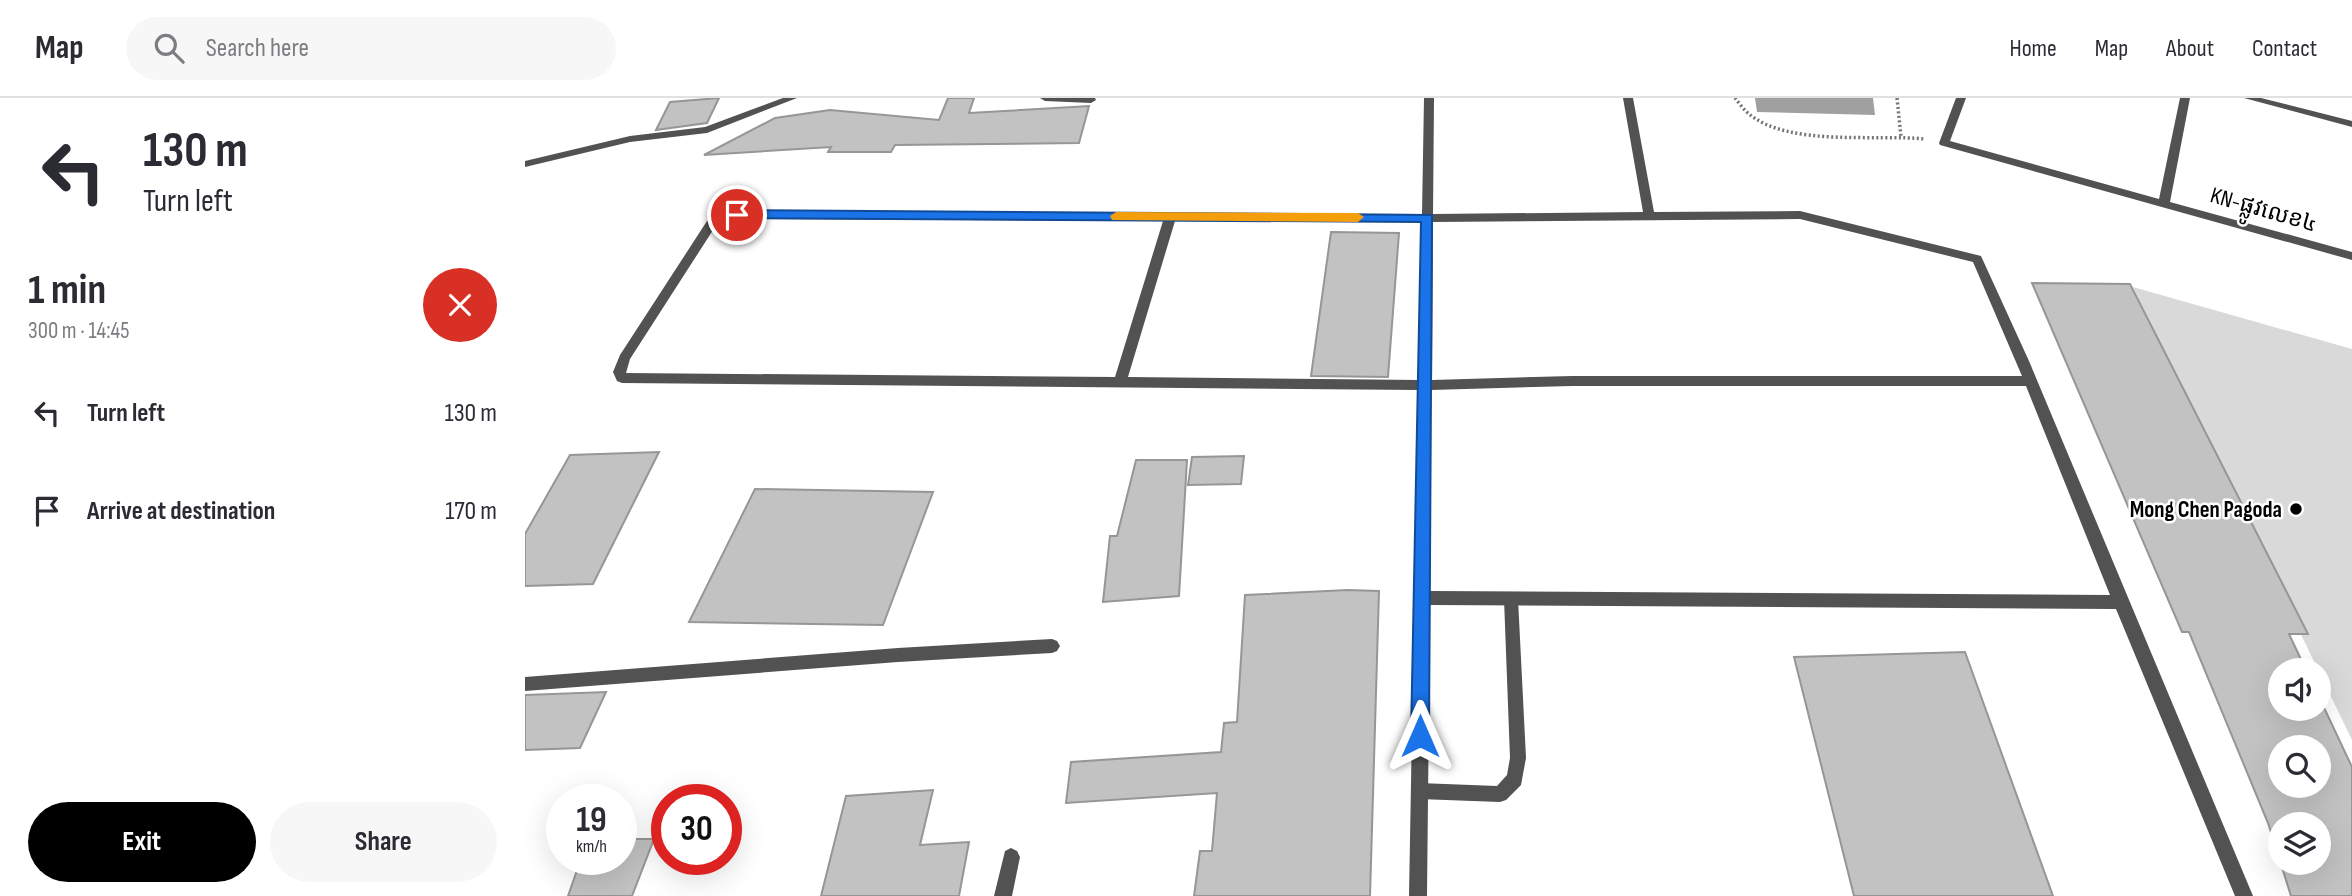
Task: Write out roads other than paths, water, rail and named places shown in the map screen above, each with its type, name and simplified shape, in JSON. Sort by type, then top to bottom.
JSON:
[{"type":"street","points":[[525,164],[630,139],[706,130],[792,98]]},
{"type":"street","points":[[1045,98],[1091,100]]},
{"type":"street","points":[[1418,896],[1429,98]]},
{"type":"street","points":[[1628,98],[1649,216]]},
{"type":"street","name":"KN-ផ្លូវលេខ៤","points":[[1961,98],[1944,143],[2352,256]]},
{"type":"street","points":[[2164,203],[2185,98]]},
{"type":"street","points":[[2249,98],[2352,124]]},
{"type":"street","points":[[2030,381],[1572,381],[1425,384],[622,378],[619,372],[624,358],[711,224],[726,217],[1427,218],[1800,215],[1977,259],[2030,381],[2244,896]]},
{"type":"street","points":[[1121,382],[1170,217]]},
{"type":"street","points":[[1421,598],[2120,602]]},
{"type":"street","points":[[1419,790],[1500,794],[1515,779],[1518,758],[1511,599]]},
{"type":"street","points":[[525,684],[898,654],[1052,646]]},
{"type":"street","points":[[1003,896],[1011,857]]},
{"type":"place","name":"Mong Chen Pagoda","points":[[2296,509]]}]
